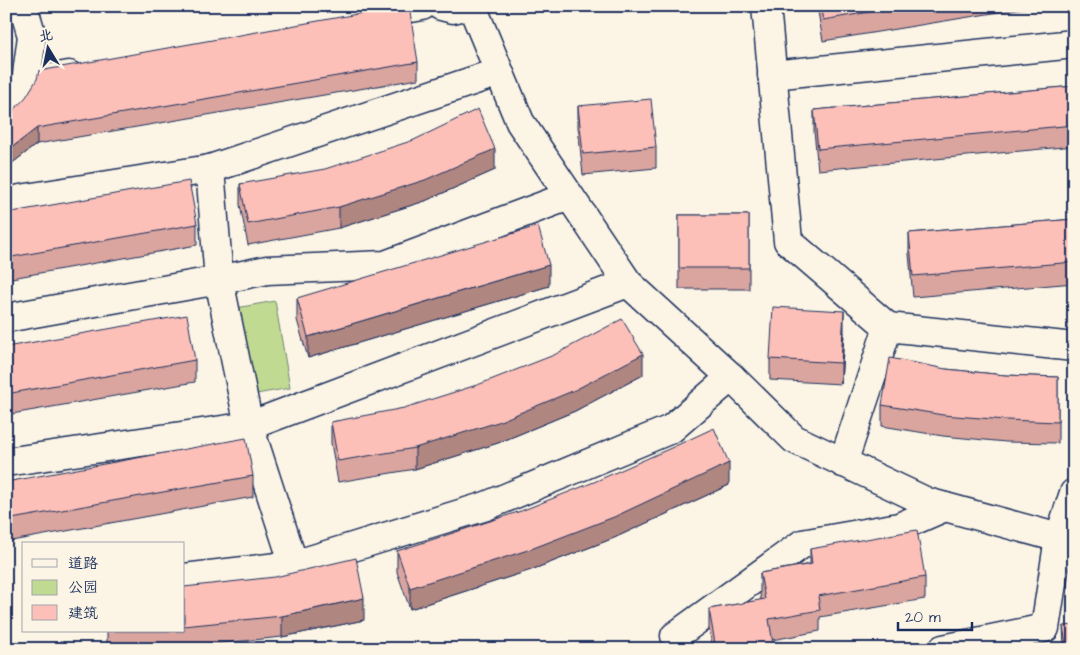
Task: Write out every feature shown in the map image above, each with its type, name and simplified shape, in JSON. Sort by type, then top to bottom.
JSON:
[{"type":"lane","points":[[22,6],[32,36],[25,89]]},
{"type":"lane","points":[[349,19],[422,6]]},
{"type":"lane","points":[[441,6],[453,9],[466,6]]},
{"type":"lane","points":[[472,6],[520,122],[628,284],[731,377],[794,439],[926,502],[1066,540]]},
{"type":"lane","points":[[766,6],[788,242],[888,327],[1074,347]]},
{"type":"lane","points":[[772,75],[1074,44]]},
{"type":"lane","points":[[6,110],[25,89],[43,80],[91,71]]},
{"type":"lane","points":[[20,199],[210,169],[500,72]]},
{"type":"lane","points":[[210,169],[219,280],[249,426],[294,564]]},
{"type":"lane","points":[[6,318],[267,270],[385,265],[569,196]]},
{"type":"lane","points":[[6,462],[249,426],[628,284]]},
{"type":"lane","points":[[843,463],[888,327]]},
{"type":"lane","points":[[185,578],[294,564],[486,506],[671,429],[731,377]]},
{"type":"lane","points":[[943,649],[1047,638],[1074,493]]},
{"type":"lane","points":[[675,636],[802,544],[899,527],[945,507]]},
{"type":"green space","points":[[275,301],[290,388],[251,395],[236,308]]},
{"type":"building","points":[[409,6],[418,62],[37,128],[6,152],[6,118],[26,97],[37,79],[39,71]]},
{"type":"building","points":[[820,6],[905,6],[823,20]]},
{"type":"building","points":[[1074,86],[1074,125],[818,149],[814,110]]},
{"type":"building","points":[[651,99],[656,147],[583,154],[578,106]]},
{"type":"building","points":[[478,109],[495,149],[425,180],[339,207],[248,224],[240,184],[325,169],[414,140]]},
{"type":"building","points":[[189,181],[197,224],[6,258],[6,213]]},
{"type":"building","points":[[679,215],[749,215],[749,268],[679,268]]},
{"type":"building","points":[[1074,219],[1074,262],[913,276],[909,233]]},
{"type":"building","points":[[538,226],[549,265],[308,337],[297,298]]},
{"type":"building","points":[[773,307],[844,311],[841,363],[770,359]]},
{"type":"building","points":[[187,315],[195,360],[6,394],[6,347]]},
{"type":"building","points":[[622,319],[643,354],[575,390],[498,422],[415,448],[338,461],[331,422],[404,408],[480,384],[554,355]]},
{"type":"building","points":[[890,358],[946,369],[1005,375],[1058,377],[1058,422],[943,415],[882,405]]},
{"type":"building","points":[[714,428],[729,463],[614,517],[531,549],[410,588],[397,551],[521,511],[594,482]]},
{"type":"building","points":[[246,438],[253,476],[6,520],[6,482]]},
{"type":"building","points":[[917,530],[925,577],[818,596],[820,610],[769,619],[773,644],[747,649],[716,649],[709,609],[765,599],[760,573],[812,564],[810,549]]},
{"type":"building","points":[[356,558],[364,598],[282,616],[185,626],[185,587],[275,577]]},
{"type":"building","points":[[1074,625],[1074,649],[1067,649],[1063,626]]}]
